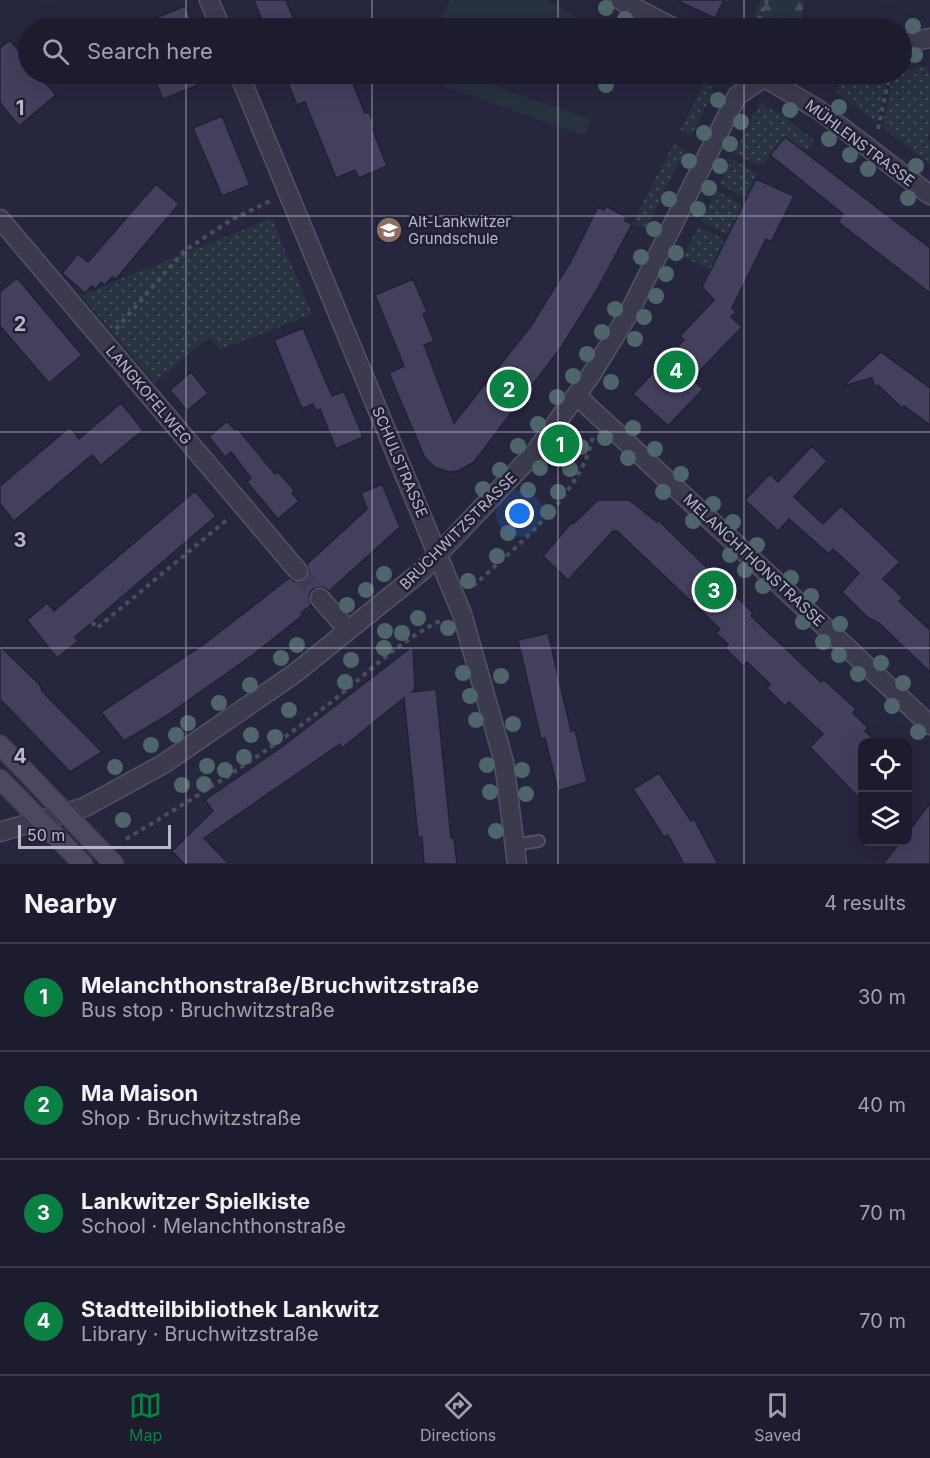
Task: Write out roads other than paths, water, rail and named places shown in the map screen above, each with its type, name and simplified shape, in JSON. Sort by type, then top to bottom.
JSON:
[{"type":"main road","points":[[0,745],[114,864]]},
{"type":"main road","points":[[0,779],[82,864]]},
{"type":"street","points":[[209,0],[217,18]]},
{"type":"street","points":[[620,0],[655,18]]},
{"type":"street","points":[[912,41],[930,38]]},
{"type":"street","name":"SCHULSTRASSE","points":[[243,84],[462,614],[486,691],[504,762],[517,864]]},
{"type":"street","name":"BRUCHWITZSTRASSE","points":[[0,832],[68,814],[102,800],[181,753],[294,674],[405,585],[438,553],[506,485],[556,426],[577,396],[629,313],[737,96],[754,84]]},
{"type":"street","name":"MÜHLENSTRASSE","points":[[780,84],[819,110],[930,195]]},
{"type":"street","name":"LANGKOFELWEG","points":[[0,219],[298,571]]},
{"type":"street","name":"MELANCHTHONSTRASSE","points":[[577,396],[930,725]]},
{"type":"street","points":[[320,598],[348,630]]},
{"type":"lane","points":[[514,844],[539,841]]},
{"type":"tunnel","points":[[298,571],[320,598]]},
{"type":"place","name":"Alt-Lankwitzer Grundschule","points":[[389,230]]},
{"type":"place","name":"Stadtteilbibliothek Lankwitz","points":[[676,370]]},
{"type":"place","name":"Ma Maison","points":[[509,389]]},
{"type":"place","name":"Melanchthonstraße/Bruchwitzstraße","points":[[560,444]]},
{"type":"place","name":"Lankwitzer Spielkiste","points":[[714,590]]}]
